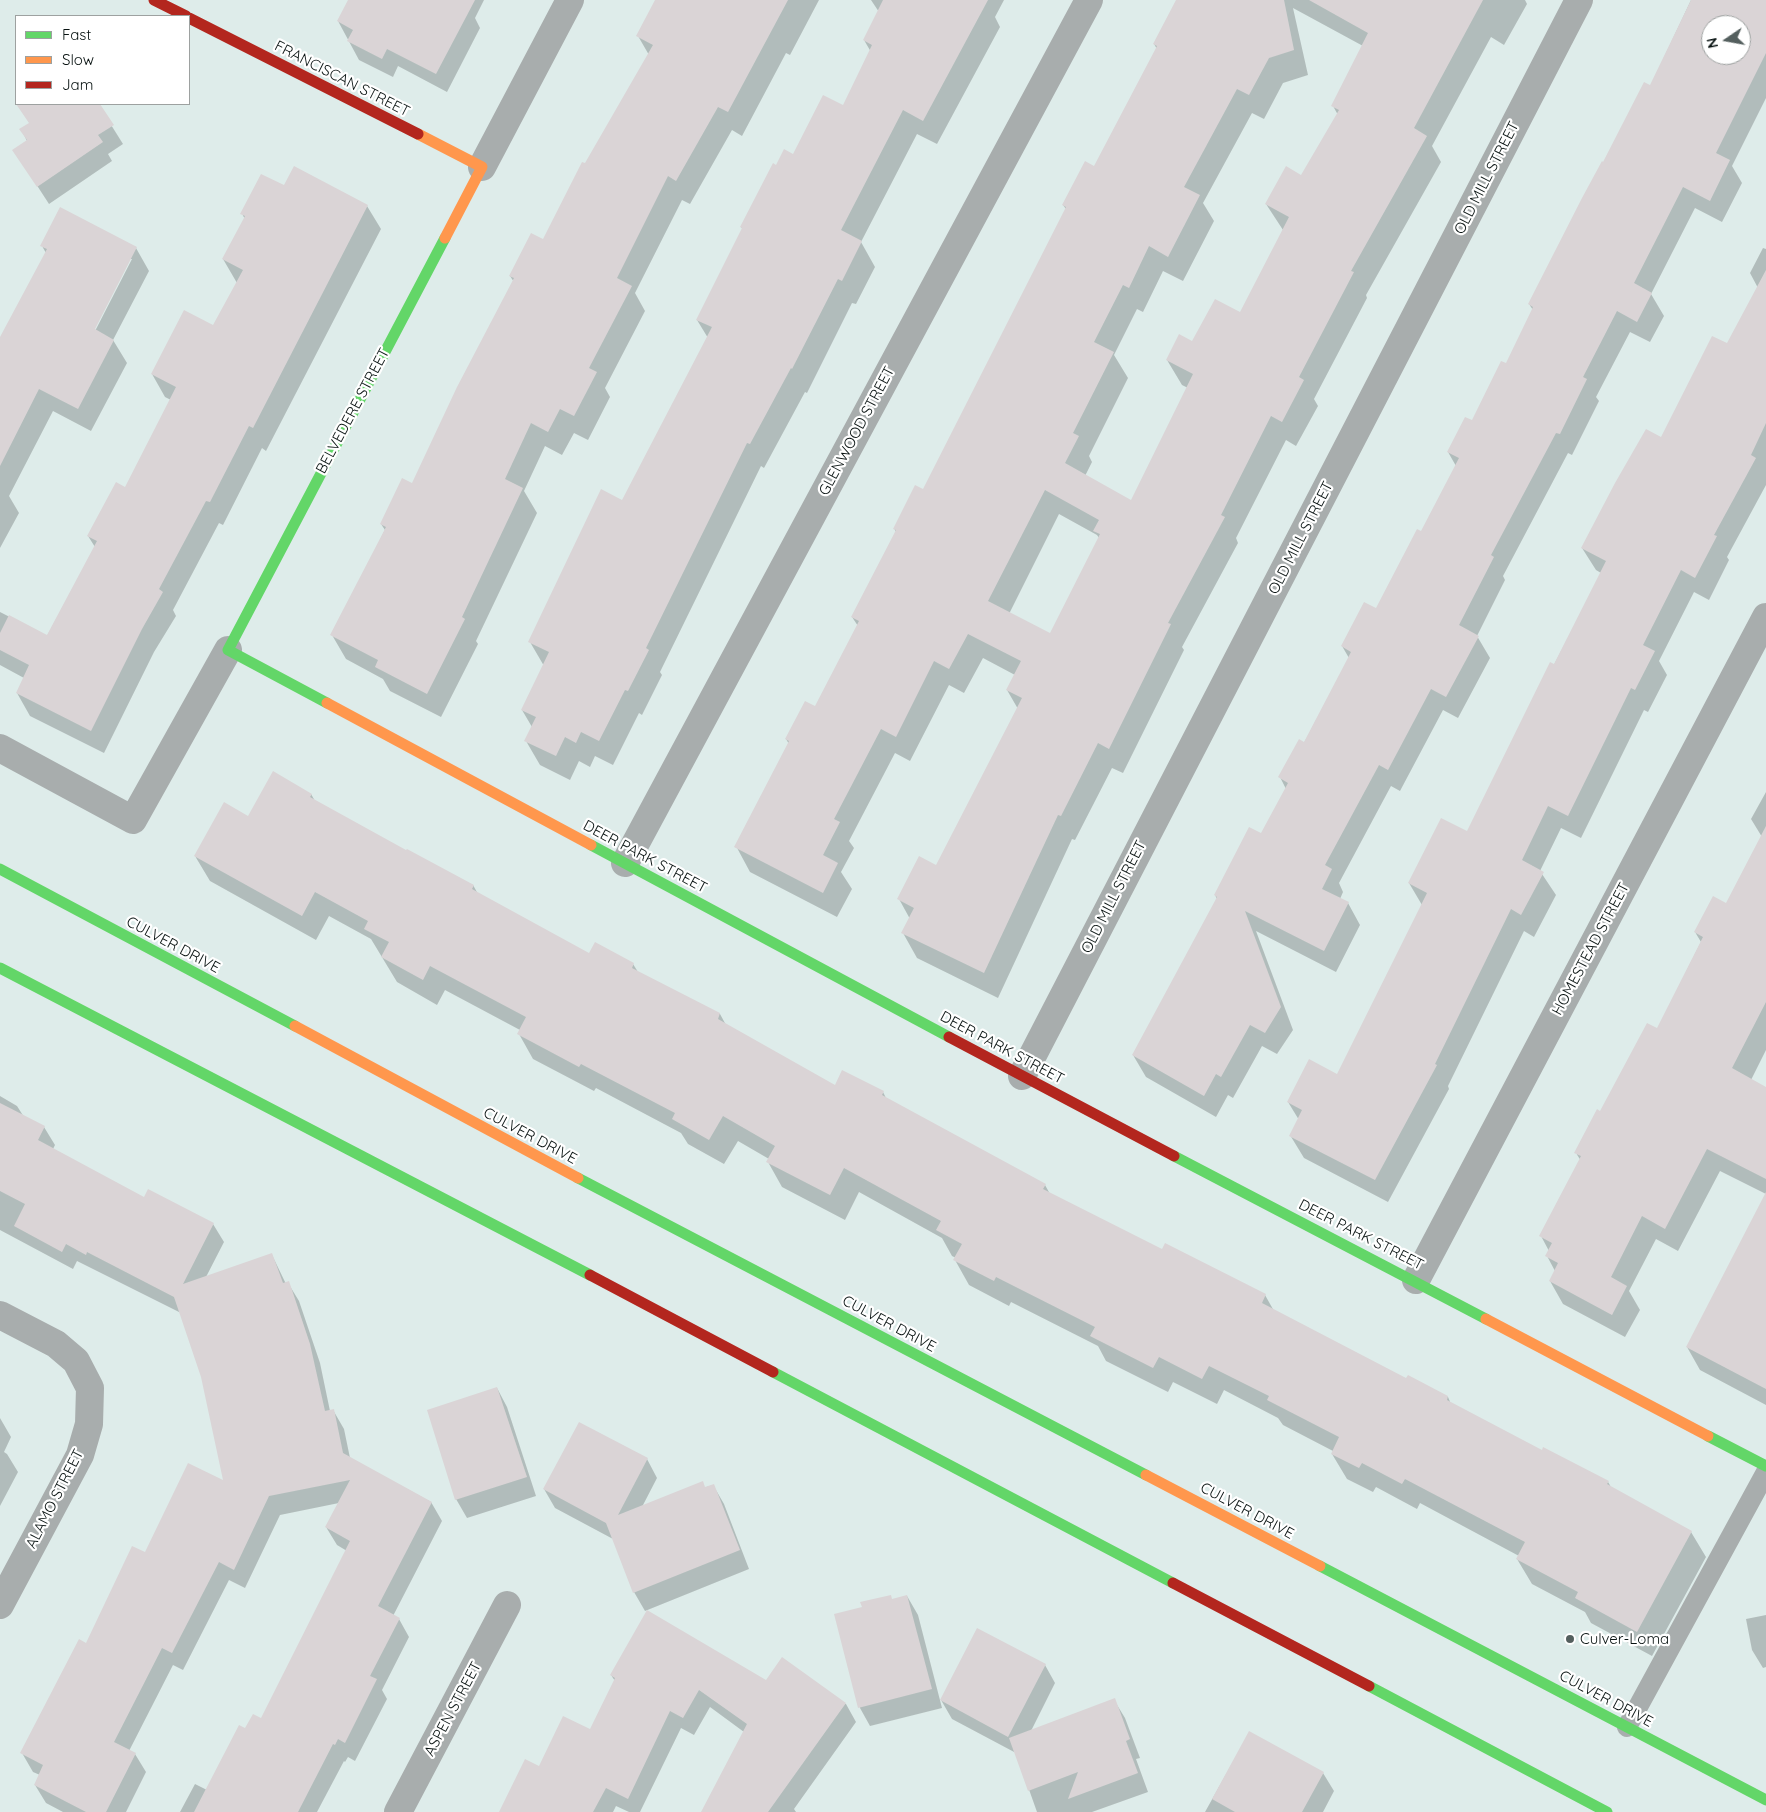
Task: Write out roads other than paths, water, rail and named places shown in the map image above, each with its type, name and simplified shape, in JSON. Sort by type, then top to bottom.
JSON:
[{"type":"main road","name":"FRANCISCAN STREET","points":[[154,0],[183,15]]},
{"type":"main road","name":"FRANCISCAN STREET","points":[[190,19],[482,167]]},
{"type":"main road","name":"BELVEDERE STREET","points":[[228,650],[482,167]]},
{"type":"main road","name":"DEER PARK STREET","points":[[228,650],[1022,1076],[1416,1280],[1766,1466]]},
{"type":"main road","name":"CULVER DRIVE","points":[[0,869],[573,1175],[1766,1800]]},
{"type":"main road","points":[[0,968],[558,1258],[1607,1812]]},
{"type":"street","name":"BELVEDERE STREET","points":[[482,167],[570,0]]},
{"type":"street","name":"GLENWOOD STREET","points":[[624,863],[1089,0]]},
{"type":"street","name":"OLD MILL STREET","points":[[1022,1076],[1579,0]]},
{"type":"street","name":"HOMESTEAD STREET","points":[[1416,1280],[1766,617]]},
{"type":"street","name":"BELVEDERE STREET","points":[[0,748],[133,820],[228,650]]},
{"type":"street","name":"ALAMO STREET","points":[[0,1314],[56,1344],[76,1361],[90,1388],[89,1424],[80,1455],[0,1605]]},
{"type":"street","name":"ASPEN STREET","points":[[398,1812],[507,1605]]},
{"type":"lane","points":[[1627,1727],[1766,1472]]},
{"type":"place","name":"Culver-Loma","points":[[1570,1639]]}]
